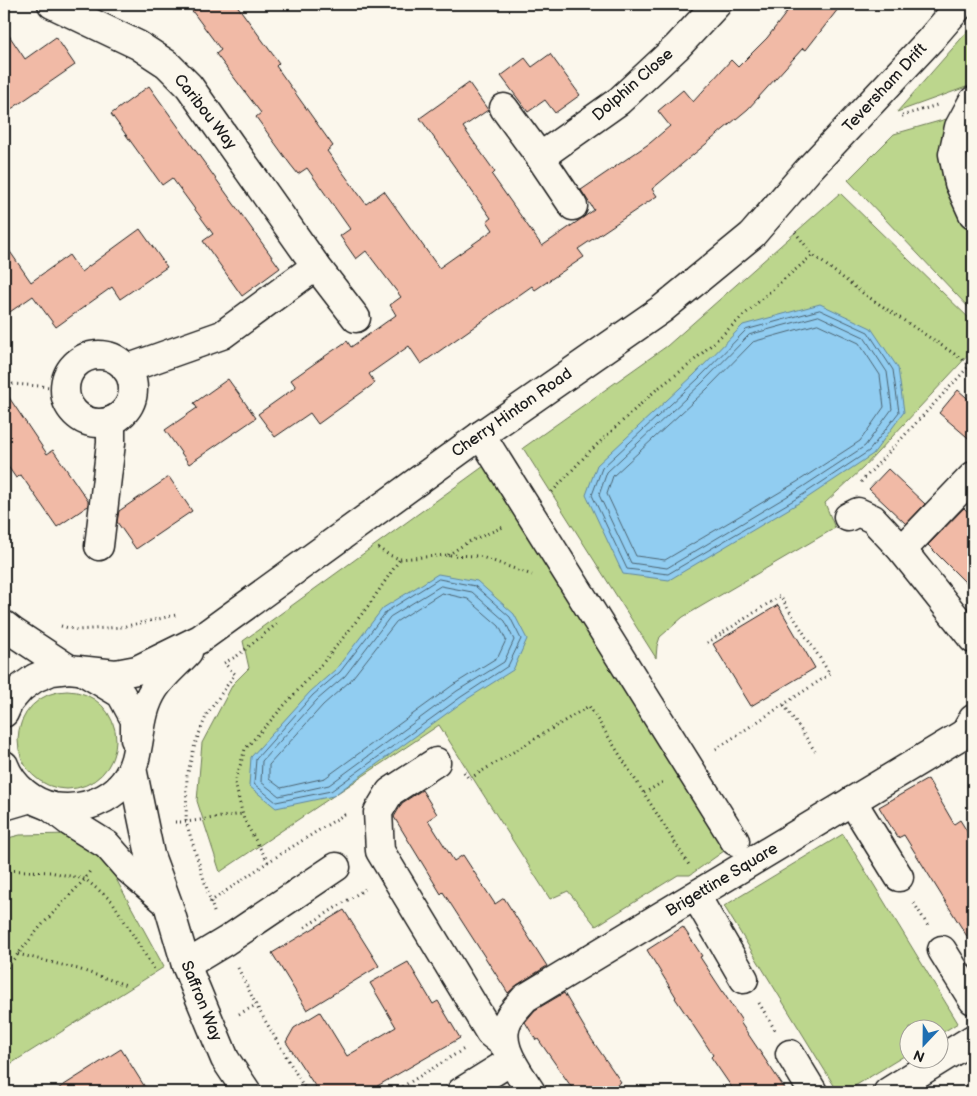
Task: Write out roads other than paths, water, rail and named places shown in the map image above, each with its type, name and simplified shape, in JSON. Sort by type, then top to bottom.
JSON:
[{"type":"street","name":"Caribou Way","points":[[52,4],[138,45],[167,64],[189,86],[316,266],[356,318]]},
{"type":"street","name":"Dolphin Close","points":[[540,157],[619,101],[677,47],[717,4]]},
{"type":"street","name":"Teversham Drift","points":[[808,170],[930,40],[961,4]]},
{"type":"street","points":[[973,101],[959,127],[953,154],[959,182],[973,214]]},
{"type":"street","points":[[504,108],[573,206]]},
{"type":"street","name":"Cherry Hinton Road","points":[[200,638],[481,435],[662,309],[752,235],[808,170]]},
{"type":"street","points":[[126,368],[222,335],[316,266]]},
{"type":"street","points":[[97,355],[109,356],[126,368],[132,379],[133,391],[131,403],[124,413],[110,421],[93,423],[82,419],[72,411],[67,400],[65,388],[67,377],[75,365],[86,358],[97,355]]},
{"type":"street","points":[[100,546],[110,452],[110,421]]},
{"type":"street","points":[[481,435],[735,841]]},
{"type":"street","points":[[902,550],[973,476]]},
{"type":"street","points":[[853,515],[873,520],[902,550],[973,639]]},
{"type":"street","points":[[4,625],[12,632],[76,670],[121,694],[135,720],[134,763]]},
{"type":"street","points":[[4,713],[9,702],[21,688],[35,678],[52,671],[76,670],[116,674],[137,670],[200,638]]},
{"type":"street","points":[[4,806],[40,802],[69,809],[88,806],[106,798],[121,784],[134,763],[141,718],[154,689],[200,638]]},
{"type":"street","name":"Brigettine Square","points":[[502,1046],[509,1017],[525,998],[965,733],[973,719]]},
{"type":"street","points":[[436,762],[390,792],[378,812],[380,851],[532,1092]]},
{"type":"street","name":"Saffron Way","points":[[134,763],[150,855],[168,904],[186,965],[225,1059],[247,1092]]},
{"type":"street","points":[[4,765],[17,787],[107,845],[128,869],[168,904]]},
{"type":"street","points":[[852,801],[899,877]]},
{"type":"street","points":[[186,965],[226,941],[336,867]]},
{"type":"street","points":[[696,896],[744,979]]},
{"type":"street","points":[[942,950],[973,1000]]},
{"type":"street","points":[[897,1090],[973,1040]]},
{"type":"street","points":[[461,1092],[502,1046]]},
{"type":"street","points":[[790,1054],[813,1092]]},
{"type":"water","points":[[820,304],[871,328],[898,368],[904,412],[873,454],[807,498],[669,580],[623,574],[586,495],[597,465],[694,375],[743,325]]},
{"type":"water","points":[[438,574],[477,581],[514,614],[527,639],[513,670],[464,701],[333,796],[276,808],[249,786],[251,757],[310,692],[336,669],[383,608]]}]
